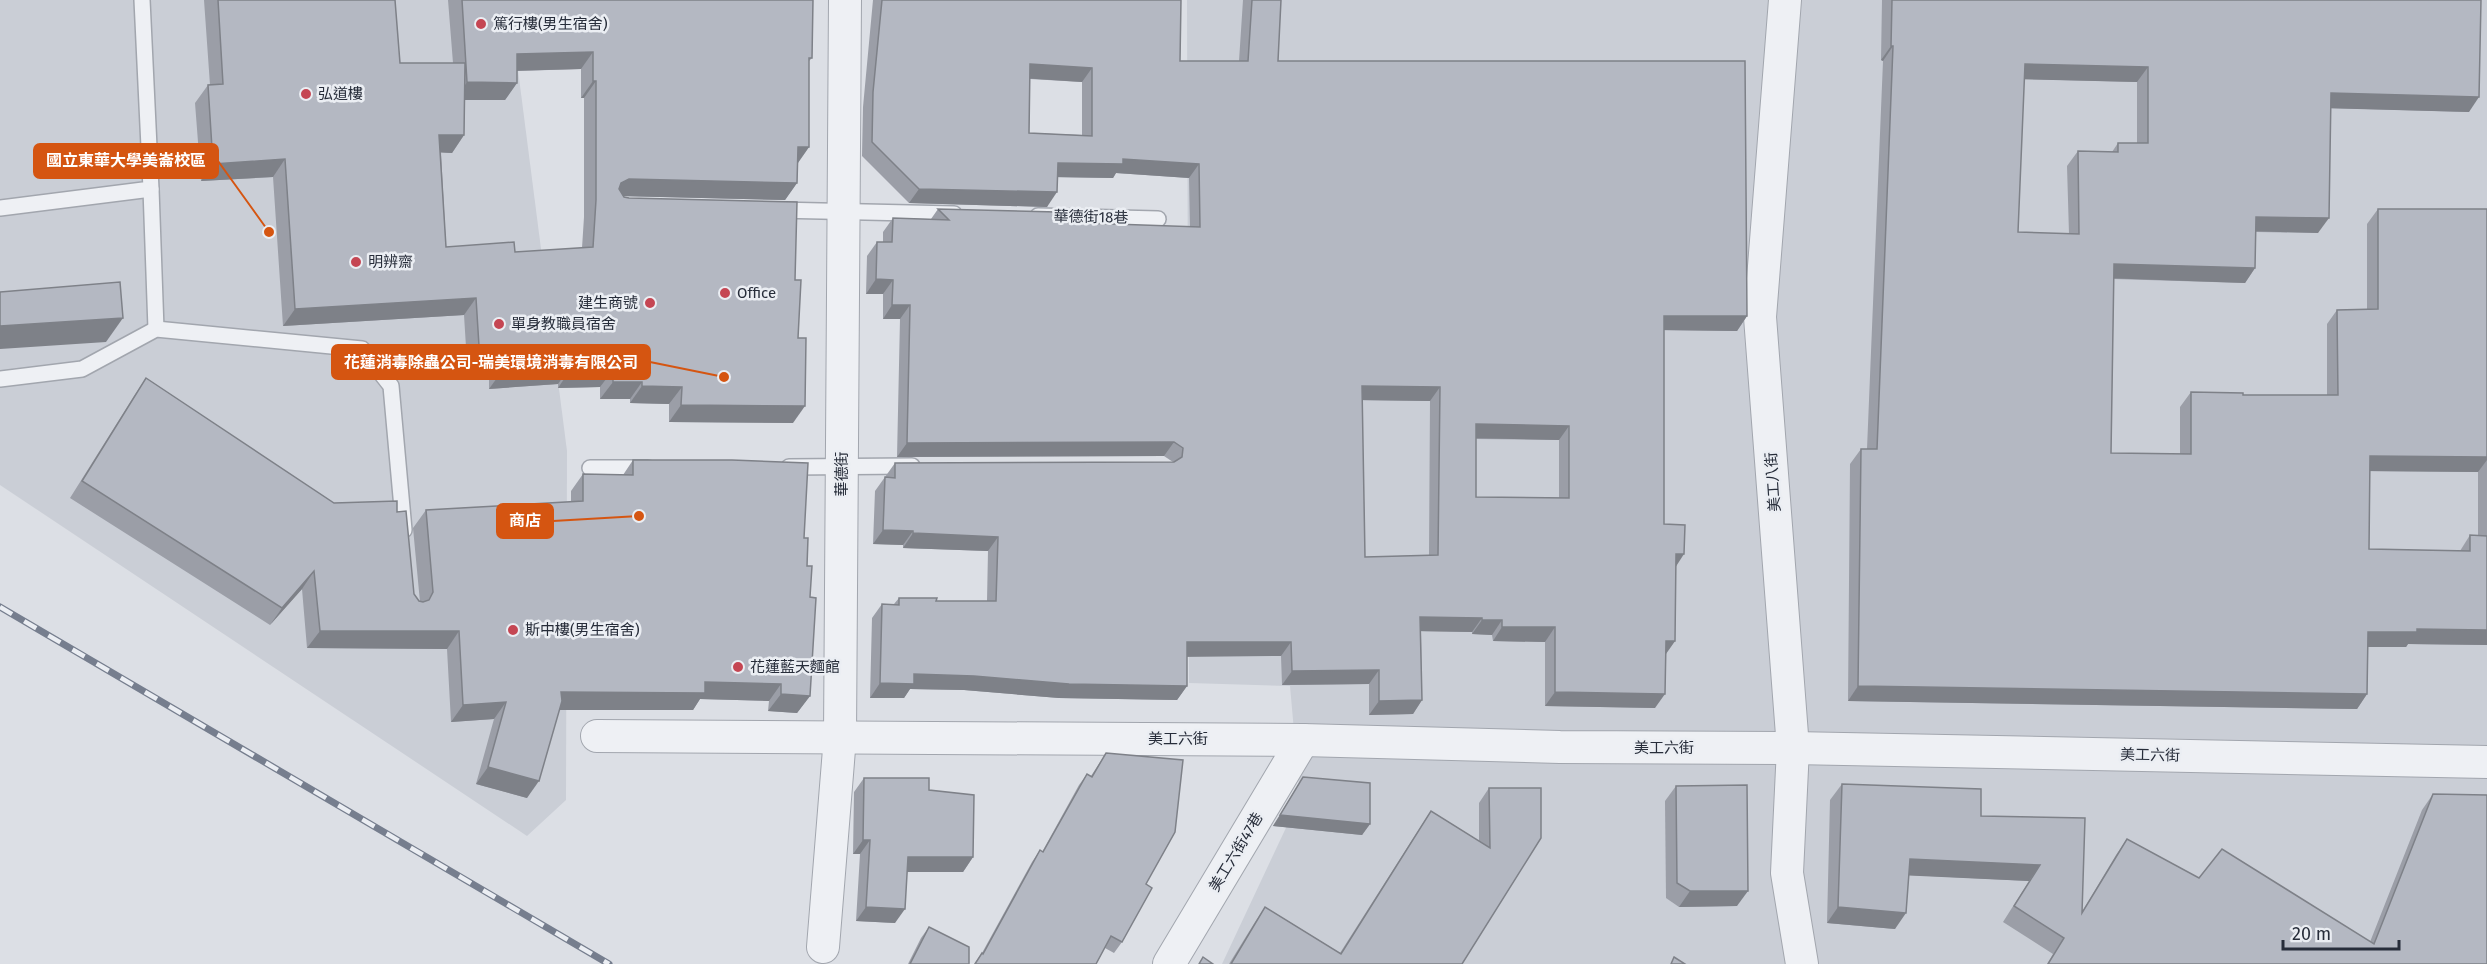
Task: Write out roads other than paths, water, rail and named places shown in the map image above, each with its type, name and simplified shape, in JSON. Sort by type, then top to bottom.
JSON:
[{"type":"street","name":"華德街","points":[[823,947],[840,736],[845,0]]},
{"type":"street","name":"美工八街","points":[[1785,0],[1760,316],[1793,748],[1787,873],[1802,964]]},
{"type":"street","name":"美工六街","points":[[597,736],[1303,740],[1560,747],[1793,748],[2487,762]]},
{"type":"street","name":"美工六街47巷","points":[[1169,964],[1303,740]]},
{"type":"lane","points":[[142,0],[156,328]]},
{"type":"lane","points":[[0,208],[151,189]]},
{"type":"lane","points":[[760,209],[972,214]]},
{"type":"lane","name":"華德街18巷","points":[[1018,215],[1158,219]]},
{"type":"lane","points":[[0,379],[82,369],[156,328],[362,349],[391,386],[405,540]]},
{"type":"lane","points":[[773,467],[925,466]]},
{"type":"lane","points":[[590,468],[659,468]]},
{"type":"railway","points":[[0,607],[609,964]]},
{"type":"place","name":"篤行樓(男生宿舍)","points":[[481,24]]},
{"type":"place","name":"弘道樓","points":[[306,94]]},
{"type":"place","name":"國立東華大學美崙校區","points":[[269,232]]},
{"type":"place","name":"明辨齋","points":[[356,262]]},
{"type":"place","name":"Office","points":[[725,293]]},
{"type":"place","name":"建生商號","points":[[650,303]]},
{"type":"place","name":"單身教職員宿舍","points":[[499,324]]},
{"type":"place","name":"花蓮消毒除蟲公司-瑞美環境消毒有限公司","points":[[724,377]]},
{"type":"place","name":"商店","points":[[639,516]]},
{"type":"place","name":"斯中樓(男生宿舍)","points":[[513,630]]},
{"type":"place","name":"花蓮藍天麵館","points":[[738,667]]}]
